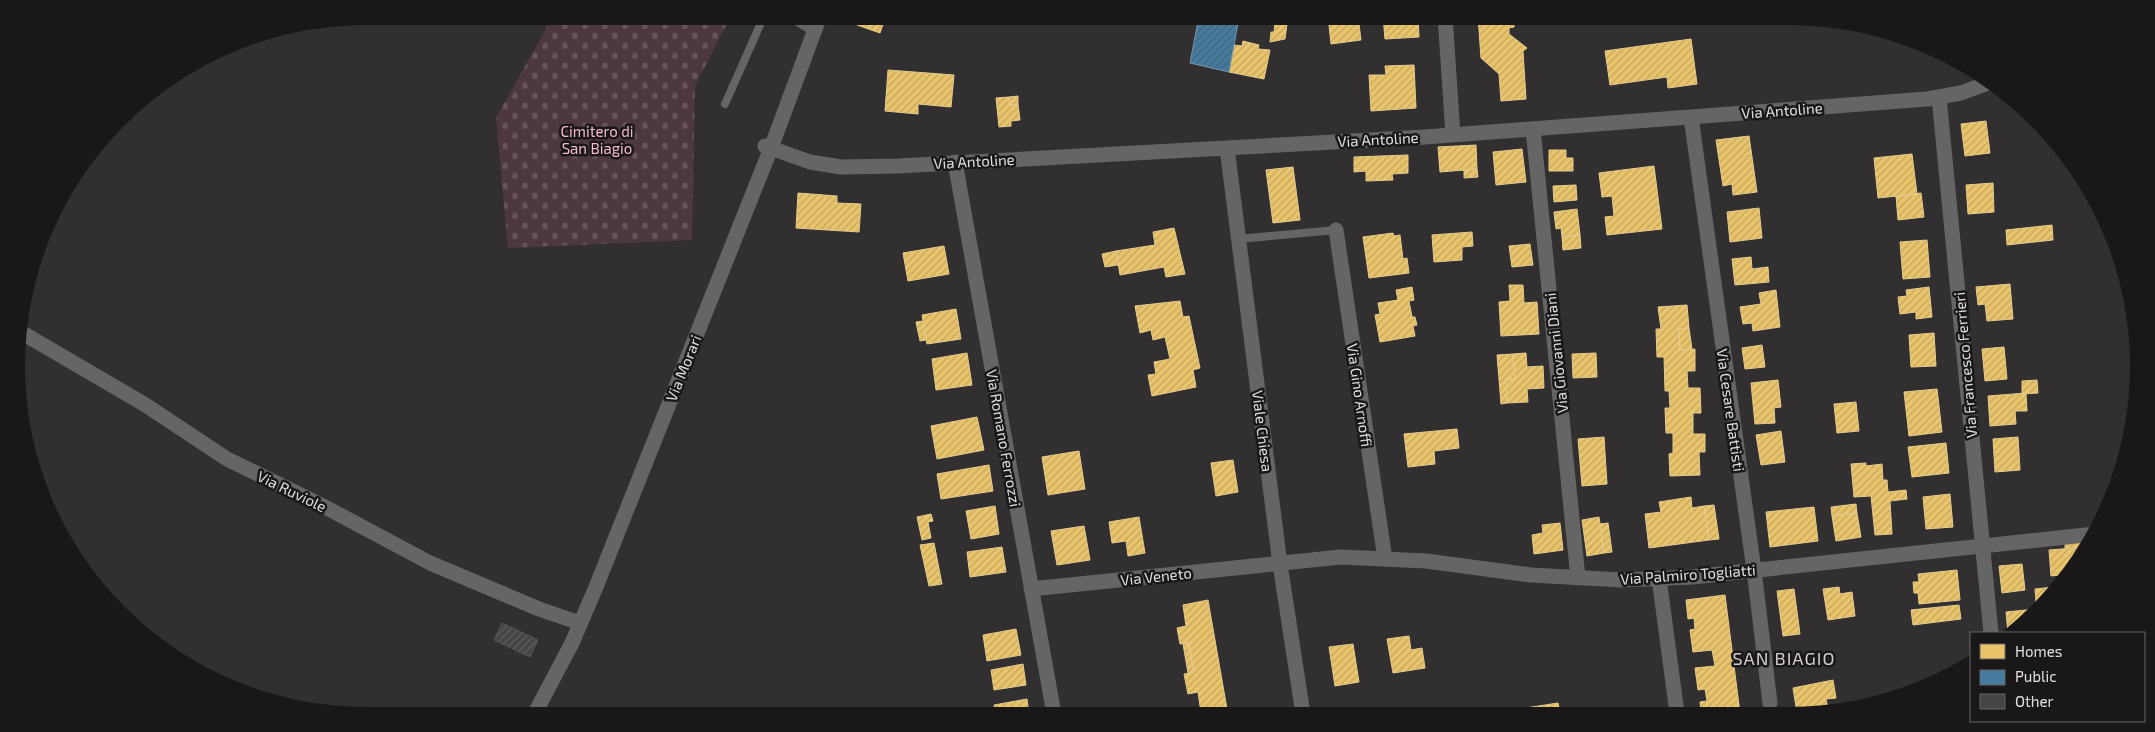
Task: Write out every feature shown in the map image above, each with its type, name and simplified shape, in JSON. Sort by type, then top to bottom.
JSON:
[{"type":"street","name":"Via Morari","points":[[538,707],[580,624],[817,25]]},
{"type":"street","points":[[1446,25],[1453,135]]},
{"type":"street","name":"Via Antoline","points":[[768,147],[810,162],[841,167],[955,162],[1453,135],[1939,97],[1961,93],[1983,85]]},
{"type":"street","name":"Via Francesco Ferrieri","points":[[1939,97],[1990,632]]},
{"type":"street","name":"Via Cesare Battisti","points":[[1691,117],[1754,570],[1770,703]]},
{"type":"street","name":"Via Giovanni Diani","points":[[1533,129],[1578,578]]},
{"type":"street","name":"Viale Chiesa","points":[[1226,148],[1280,564],[1302,707]]},
{"type":"street","name":"Via Romano Ferrozzi","points":[[955,162],[1053,707]]},
{"type":"street","name":"Via Gino Arnoffi","points":[[1336,230],[1384,559]]},
{"type":"street","name":"Via Ruviole","points":[[27,336],[144,404],[227,459],[325,507],[430,563],[539,609],[580,624]]},
{"type":"street","name":"Via Palmiro Togliatti","points":[[1280,564],[1341,558],[1384,559],[1426,561],[1531,575],[1622,580],[1754,570],[2085,535]]},
{"type":"street","name":"Via Veneto","points":[[1031,589],[1280,564]]},
{"type":"street","points":[[1659,578],[1676,707]]},
{"type":"lane","points":[[725,104],[760,25]]},
{"type":"lane","points":[[803,25],[814,32]]},
{"type":"lane","points":[[1238,239],[1336,230]]},
{"type":"green space","name":"Cimitero di San Biagio","points":[[548,25],[726,25],[695,86],[692,240],[508,248],[496,118]]},
{"type":"building: Homes","points":[[857,25],[883,25],[880,33]]},
{"type":"building: Homes","points":[[1275,25],[1287,25],[1285,39],[1270,42],[1271,32],[1274,32]]},
{"type":"building: Homes","points":[[1329,25],[1359,25],[1361,40],[1331,44]]},
{"type":"building: Homes","points":[[1384,25],[1418,25],[1419,37],[1385,39]]},
{"type":"building: Homes","points":[[1479,25],[1514,25],[1514,27],[1509,28],[1509,34],[1527,48],[1523,51],[1526,99],[1501,101],[1499,74],[1481,58]]},
{"type":"building: Homes","points":[[1691,39],[1697,84],[1668,88],[1667,77],[1610,85],[1605,51]]},
{"type":"building: Homes","points":[[1243,41],[1259,45],[1258,49],[1270,50],[1264,79],[1229,72],[1234,45],[1242,46]]},
{"type":"building: Homes","points":[[1414,65],[1416,108],[1371,111],[1369,75],[1386,75],[1385,66]]},
{"type":"building: Homes","points":[[888,70],[954,75],[951,107],[918,104],[918,114],[885,111]]},
{"type":"building: Homes","points":[[1018,96],[1018,104],[1010,105],[1009,97]]},
{"type":"building: Homes","points":[[1009,97],[1010,105],[1018,104],[1020,120],[1011,121],[1011,126],[999,127],[996,98]]},
{"type":"building: Homes","points":[[1986,121],[1990,153],[1965,156],[1961,124]]},
{"type":"building: Homes","points":[[1749,136],[1757,192],[1733,195],[1732,184],[1723,186],[1716,140]]},
{"type":"building: Homes","points":[[1476,145],[1477,169],[1440,172],[1438,147]]},
{"type":"building: Homes","points":[[1522,149],[1526,182],[1496,185],[1493,152]]},
{"type":"building: Homes","points":[[1549,150],[1566,150],[1566,158],[1573,158],[1573,171],[1549,171]]},
{"type":"building: Homes","points":[[1912,154],[1917,194],[1878,198],[1874,158]]},
{"type":"building: Homes","points":[[1408,155],[1408,173],[1392,174],[1393,180],[1366,181],[1366,171],[1354,172],[1354,157]]},
{"type":"building: Homes","points":[[1654,166],[1662,229],[1607,235],[1605,217],[1614,216],[1612,196],[1602,197],[1599,173]]},
{"type":"building: Homes","points":[[1293,167],[1300,220],[1273,223],[1266,170]]},
{"type":"building: Homes","points":[[1477,169],[1478,177],[1464,178],[1464,170]]},
{"type":"building: Homes","points":[[1993,183],[1994,212],[1968,214],[1966,185]]},
{"type":"building: Homes","points":[[1576,185],[1577,200],[1554,202],[1553,186]]},
{"type":"building: Homes","points":[[798,193],[837,196],[837,203],[861,204],[859,232],[796,228]]},
{"type":"building: Homes","points":[[1921,193],[1924,217],[1898,220],[1896,196]]},
{"type":"building: Homes","points":[[1759,208],[1762,238],[1730,242],[1727,212]]},
{"type":"building: Homes","points":[[1577,209],[1580,235],[1562,237],[1561,228],[1556,229],[1554,212]]},
{"type":"building: Homes","points":[[2052,225],[2053,240],[2007,245],[2006,230]]},
{"type":"building: Homes","points":[[1174,228],[1185,274],[1166,277],[1164,267],[1120,275],[1116,251],[1155,245],[1153,232]]},
{"type":"building: Homes","points":[[1472,232],[1473,246],[1462,247],[1462,260],[1434,262],[1432,235]]},
{"type":"building: Homes","points":[[1393,233],[1394,236],[1400,235],[1403,259],[1407,258],[1409,273],[1369,278],[1363,237]]},
{"type":"building: Homes","points":[[1580,235],[1581,248],[1563,250],[1562,237]]},
{"type":"building: Homes","points":[[1927,240],[1930,277],[1903,279],[1900,242]]},
{"type":"building: Homes","points":[[1530,244],[1533,265],[1512,267],[1509,246]]},
{"type":"building: Homes","points":[[944,246],[949,274],[908,281],[903,253]]},
{"type":"building: Homes","points":[[1116,251],[1118,265],[1105,267],[1102,254]]},
{"type":"building: Homes","points":[[1751,257],[1752,269],[1768,267],[1769,282],[1735,285],[1732,259]]},
{"type":"building: Homes","points":[[2010,284],[2013,319],[1987,321],[1985,304],[1978,305],[1976,287]]},
{"type":"building: Homes","points":[[1509,285],[1523,285],[1524,303],[1537,302],[1539,334],[1501,336],[1499,302],[1510,301]]},
{"type":"building: Homes","points":[[1412,287],[1414,300],[1409,301],[1412,317],[1415,317],[1417,325],[1413,326],[1415,336],[1380,342],[1375,315],[1380,314],[1378,303],[1398,300],[1396,290]]},
{"type":"building: Homes","points":[[1929,287],[1932,317],[1916,319],[1916,312],[1900,314],[1898,297],[1907,296],[1906,290]]},
{"type":"building: Homes","points":[[1776,290],[1780,327],[1753,331],[1752,323],[1743,324],[1740,307],[1761,304],[1759,293]]},
{"type":"building: Homes","points":[[1180,301],[1183,317],[1189,316],[1200,368],[1193,370],[1196,387],[1152,396],[1148,375],[1156,374],[1154,362],[1170,359],[1165,337],[1153,340],[1151,330],[1140,333],[1135,306]]},
{"type":"building: Homes","points":[[1687,305],[1689,328],[1679,329],[1680,350],[1695,349],[1695,371],[1687,371],[1688,388],[1700,388],[1701,413],[1693,413],[1693,434],[1705,434],[1705,452],[1699,452],[1700,475],[1670,476],[1669,454],[1673,453],[1673,433],[1666,433],[1665,408],[1670,408],[1669,391],[1665,391],[1664,357],[1657,357],[1656,329],[1661,329],[1658,307]]},
{"type":"building: Homes","points":[[956,309],[961,339],[927,344],[922,315]]},
{"type":"building: Homes","points":[[923,321],[926,340],[920,341],[916,322]]},
{"type":"building: Homes","points":[[1689,328],[1692,349],[1680,350],[1679,329]]},
{"type":"building: Homes","points":[[1934,333],[1936,366],[1911,367],[1909,335]]},
{"type":"building: Homes","points":[[1762,345],[1765,367],[1745,369],[1742,348]]},
{"type":"building: Homes","points":[[2004,347],[2007,379],[1985,381],[1982,349]]},
{"type":"building: Homes","points":[[967,353],[972,385],[936,390],[932,359]]},
{"type":"building: Homes","points":[[1526,353],[1527,367],[1543,366],[1544,388],[1527,389],[1528,402],[1507,403],[1506,379],[1515,379],[1513,354]]},
{"type":"building: Homes","points":[[1596,353],[1597,377],[1573,378],[1572,354]]},
{"type":"building: Homes","points":[[1513,354],[1515,379],[1506,379],[1507,403],[1501,404],[1497,355]]},
{"type":"building: Homes","points":[[1778,380],[1781,407],[1774,408],[1775,423],[1755,424],[1751,383]]},
{"type":"building: Homes","points":[[2037,380],[2038,393],[2022,394],[2022,381]]},
{"type":"building: Homes","points":[[1937,389],[1942,432],[1909,436],[1904,392]]},
{"type":"building: Homes","points":[[2026,393],[2027,411],[2015,411],[2016,424],[1990,426],[1988,396]]},
{"type":"building: Homes","points":[[1856,402],[1859,431],[1837,433],[1834,404]]},
{"type":"building: Homes","points":[[977,417],[984,450],[937,459],[931,426]]},
{"type":"building: Homes","points":[[1457,429],[1459,448],[1434,451],[1435,464],[1408,467],[1404,434]]},
{"type":"building: Homes","points":[[1781,431],[1785,462],[1761,465],[1756,435]]},
{"type":"building: Homes","points":[[1604,437],[1607,484],[1582,486],[1578,439]]},
{"type":"building: Homes","points":[[2018,437],[2020,470],[1995,472],[1993,439]]},
{"type":"building: Homes","points":[[1946,443],[1949,473],[1912,477],[1908,447]]},
{"type":"building: Homes","points":[[1079,451],[1085,489],[1048,495],[1042,457]]},
{"type":"building: Homes","points":[[1233,460],[1238,492],[1216,496],[1211,463]]},
{"type":"building: Homes","points":[[1866,463],[1866,466],[1882,464],[1883,480],[1887,480],[1888,492],[1906,490],[1907,499],[1890,501],[1892,534],[1875,535],[1871,496],[1854,497],[1851,464]]},
{"type":"building: Homes","points":[[989,465],[993,491],[941,499],[937,474]]},
{"type":"building: Homes","points":[[1950,494],[1953,527],[1926,529],[1923,497]]},
{"type":"building: Homes","points":[[1691,497],[1692,508],[1704,506],[1709,540],[1649,548],[1645,514],[1661,512],[1659,502]]},
{"type":"building: Homes","points":[[1856,504],[1857,513],[1832,516],[1831,507]]},
{"type":"building: Homes","points":[[1714,505],[1719,539],[1709,540],[1704,506]]},
{"type":"building: Homes","points":[[995,506],[999,534],[971,539],[966,511]]},
{"type":"building: Homes","points":[[1814,507],[1818,541],[1770,547],[1766,512]]},
{"type":"building: Homes","points":[[1857,513],[1861,537],[1836,541],[1832,516]]},
{"type":"building: Homes","points":[[931,514],[933,521],[928,522],[931,538],[922,540],[917,517]]},
{"type":"building: Homes","points":[[1139,517],[1145,553],[1128,556],[1126,541],[1112,543],[1109,522]]},
{"type":"building: Homes","points":[[1599,517],[1604,553],[1587,556],[1582,520]]},
{"type":"building: Homes","points":[[1560,523],[1563,550],[1534,554],[1532,535],[1543,533],[1542,525]]},
{"type":"building: Homes","points":[[1608,523],[1612,552],[1604,553],[1600,524]]},
{"type":"building: Homes","points":[[1084,526],[1090,560],[1057,565],[1051,531]]},
{"type":"building: Homes","points":[[2065,541],[2081,541],[2077,547],[2065,548]]},
{"type":"building: Homes","points":[[934,543],[942,584],[929,586],[920,545]]},
{"type":"building: Homes","points":[[1002,547],[1006,572],[970,577],[967,552]]},
{"type":"building: Homes","points":[[2077,548],[2059,575],[2051,576],[2049,550]]},
{"type":"building: Homes","points":[[2022,564],[2025,590],[2002,593],[1999,566]]},
{"type":"building: Homes","points":[[1957,570],[1960,600],[1919,604],[1918,593],[1914,593],[1913,582],[1919,582],[1918,574]]},
{"type":"building: Homes","points":[[1839,587],[1840,594],[1852,592],[1855,616],[1828,620],[1823,589]]},
{"type":"building: Homes","points":[[2048,588],[2036,601],[2035,589]]},
{"type":"building: Homes","points":[[1794,589],[1800,634],[1783,636],[1777,591]]},
{"type":"building: Homes","points":[[1725,595],[1739,707],[1700,707],[1700,702],[1707,701],[1705,689],[1698,690],[1695,668],[1715,666],[1712,650],[1693,652],[1690,630],[1695,629],[1694,618],[1688,619],[1686,600]]},
{"type":"building: Homes","points":[[1208,600],[1227,707],[1200,707],[1198,692],[1188,694],[1184,674],[1194,672],[1189,643],[1180,644],[1177,628],[1186,626],[1183,605]]},
{"type":"building: Homes","points":[[1959,605],[1961,619],[1913,625],[1911,610]]},
{"type":"building: Homes","points":[[2027,610],[2007,628],[2006,612]]},
{"type":"building: Homes","points":[[1016,629],[1021,655],[987,661],[983,635]]},
{"type":"building: Homes","points":[[1409,636],[1411,650],[1422,648],[1425,668],[1393,673],[1387,639]]},
{"type":"building: Homes","points":[[1189,643],[1194,672],[1188,673],[1183,644]]},
{"type":"building: Homes","points":[[1353,644],[1359,682],[1335,686],[1329,647]]},
{"type":"building: Homes","points":[[1023,664],[1026,685],[994,690],[991,670]]},
{"type":"building: Homes","points":[[1833,680],[1836,698],[1826,699],[1827,705],[1796,707],[1793,688]]},
{"type":"building: Homes","points":[[1027,699],[1028,707],[994,707],[994,705]]},
{"type":"building: Homes","points":[[1558,703],[1559,707],[1532,707]]},
{"type":"building: Public","points":[[1197,25],[1238,25],[1229,72],[1190,63]]},
{"type":"building: Other","points":[[502,623],[538,640],[530,657],[494,640]]},
{"type":"district","name":"SAN BIAGIO","points":[[1784,658]]}]
